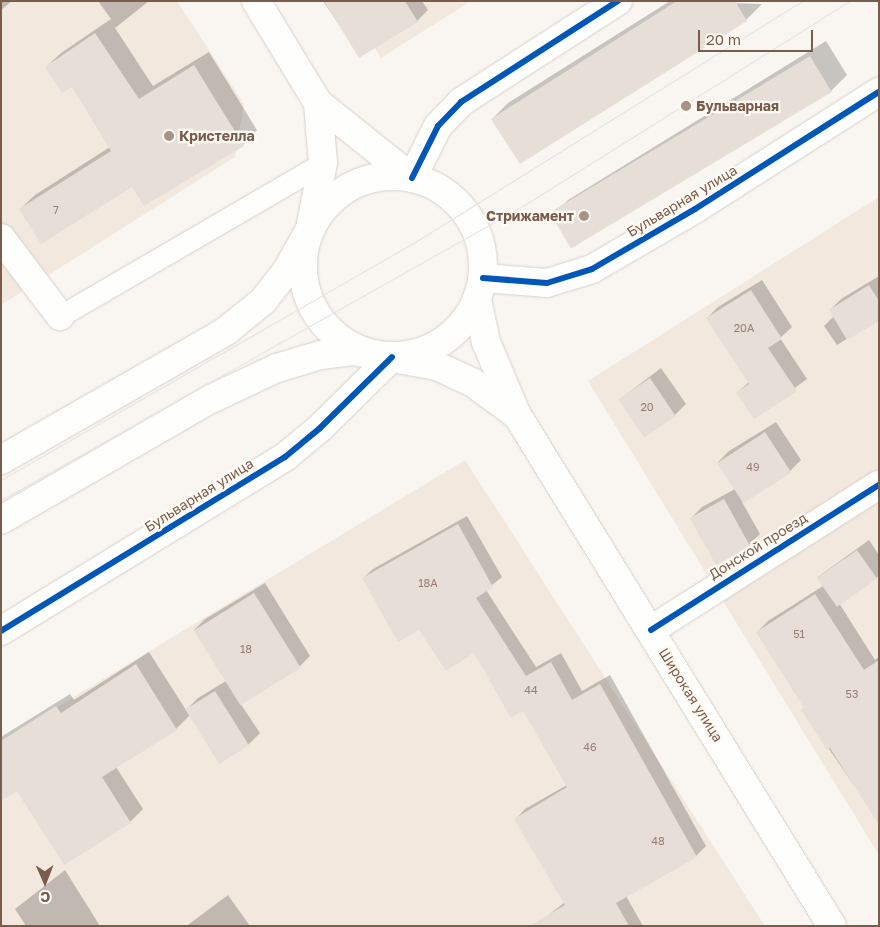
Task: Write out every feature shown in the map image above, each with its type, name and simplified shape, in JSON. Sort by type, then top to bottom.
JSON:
[{"type":"main road","points":[[256,1],[318,103],[412,178]]},
{"type":"main road","points":[[412,178],[438,126],[461,102],[618,1]]},
{"type":"main road","name":"Бульварная улица","points":[[480,289],[547,283],[592,269],[695,209],[879,92]]},
{"type":"main road","points":[[318,103],[323,163],[302,258],[304,287],[316,315],[336,337],[362,352],[392,357]]},
{"type":"main road","points":[[1,460],[226,330],[263,301],[287,270],[323,208],[341,192],[363,180],[388,176],[412,178]]},
{"type":"main road","name":"Широкая улица","points":[[412,178],[437,188],[464,212],[474,226],[482,252],[480,289],[486,342],[517,414],[832,926]]},
{"type":"main road","points":[[1,238],[60,316]]},
{"type":"main road","points":[[1,520],[211,399],[277,368],[321,355],[353,351],[392,357],[419,353],[443,341],[464,323],[480,289]]},
{"type":"main road","name":"Широкая улица","points":[[392,357],[437,366],[472,382],[517,414]]},
{"type":"main road","name":"Бульварная улица","points":[[1,631],[285,457],[320,428],[392,357]]},
{"type":"main road","name":"Донской проезд","points":[[651,630],[879,485]]},
{"type":"lane","points":[[60,316],[323,163]]},
{"type":"shaded area","points":[[1,1],[177,1],[244,104],[235,157],[1,305]]},
{"type":"shaded area","points":[[345,1],[471,1],[381,58]]},
{"type":"shaded area","points":[[879,197],[879,855],[588,381]]},
{"type":"shaded area","points":[[465,460],[765,926],[1,926],[1,741]]},
{"type":"building","points":[[324,1],[405,1],[418,22],[359,58]]},
{"type":"building","points":[[677,1],[735,1],[747,21],[520,164],[491,119]]},
{"type":"building","points":[[95,33],[139,99],[194,65],[244,146],[144,206],[132,187],[41,244],[19,209],[111,151],[72,87],[62,93],[45,67]]},
{"type":"building","points":[[810,56],[832,92],[571,249],[549,213]]},
{"type":"building","points":[[869,285],[879,301],[879,321],[847,340],[829,310]]},
{"type":"building","points":[[751,290],[782,339],[768,348],[797,391],[754,419],[736,393],[749,384],[706,318]]},
{"type":"building","points":[[650,378],[676,416],[644,437],[618,399]]},
{"type":"building","points":[[765,432],[791,472],[743,503],[717,463]]},
{"type":"building","points":[[724,499],[750,546],[716,565],[690,518]]},
{"type":"building","points":[[458,524],[493,587],[476,598],[526,676],[551,662],[572,700],[600,684],[697,857],[616,903],[629,926],[529,926],[565,905],[514,819],[567,787],[523,711],[511,718],[474,653],[446,671],[419,630],[398,642],[362,578]]},
{"type":"building","points":[[857,550],[877,579],[837,607],[817,578]]},
{"type":"building","points":[[254,593],[301,668],[240,705],[194,631]]},
{"type":"building","points":[[815,594],[864,670],[879,660],[879,825],[830,748],[827,750],[801,710],[804,708],[756,632]]},
{"type":"building","points":[[136,664],[177,730],[102,777],[131,823],[64,865],[17,791],[1,801],[1,741],[56,706],[61,713]]},
{"type":"building","points":[[215,691],[249,745],[219,764],[185,710]]},
{"type":"tram line","points":[[1,480],[415,242],[802,1]]},
{"type":"tram line","points":[[1,500],[526,204],[850,1]]},
{"type":"cycle path","points":[[412,178],[438,126],[461,102],[618,1]]},
{"type":"cycle path","points":[[483,278],[547,283],[592,269],[695,209],[879,92]]},
{"type":"cycle path","points":[[1,631],[285,457],[320,428],[392,357]]},
{"type":"cycle path","points":[[651,630],[879,485]]},
{"type":"place","name":"Бульварная","points":[[686,106]]},
{"type":"place","name":"Кристелла","points":[[169,136]]},
{"type":"place","name":"Стрижамент","points":[[584,216]]}]
